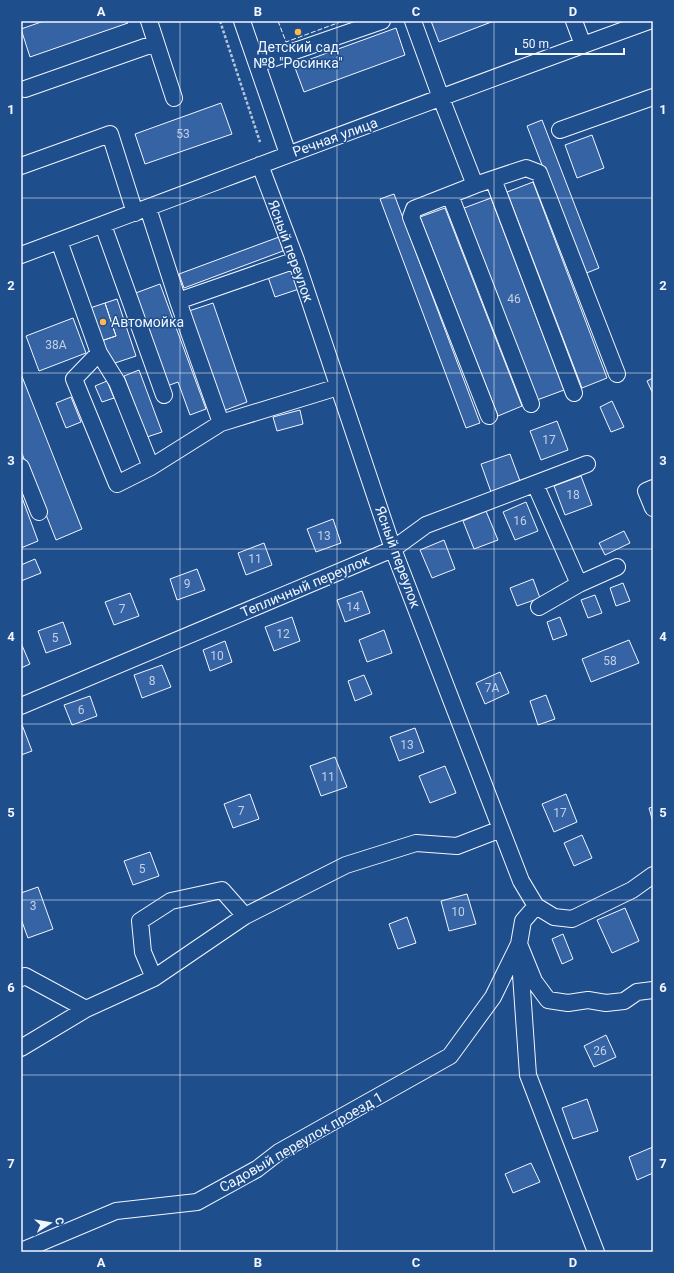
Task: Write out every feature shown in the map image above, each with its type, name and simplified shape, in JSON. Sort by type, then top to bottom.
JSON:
[{"type":"street","points":[[148,21],[174,98]]},
{"type":"street","points":[[242,21],[288,154]]},
{"type":"street","points":[[257,64],[382,21]]},
{"type":"street","points":[[413,21],[475,185]]},
{"type":"street","points":[[574,21],[583,45]]},
{"type":"street","name":"Речная улица","points":[[21,255],[142,211],[288,154],[649,21]]},
{"type":"street","points":[[22,89],[156,43]]},
{"type":"street","points":[[560,130],[653,97]]},
{"type":"street","points":[[21,166],[110,134],[178,301],[221,423]]},
{"type":"street","name":"Ясный переулок","points":[[260,165],[296,260],[393,549],[521,881],[536,906],[554,917],[572,919],[632,890],[653,875]]},
{"type":"street","points":[[489,416],[411,217],[414,209],[493,178],[526,168],[539,173],[617,374]]},
{"type":"street","points":[[493,178],[574,393]]},
{"type":"street","points":[[450,195],[531,404]]},
{"type":"street","points":[[103,225],[164,395]]},
{"type":"street","points":[[59,241],[99,354],[117,382],[151,467]]},
{"type":"street","points":[[178,301],[296,260]]},
{"type":"street","points":[[99,354],[74,380],[117,484],[151,467],[221,423],[338,387]]},
{"type":"street","name":"Тепличный переулок","points":[[21,706],[393,549],[426,525],[587,464]]},
{"type":"street","points":[[21,468],[39,512]]},
{"type":"street","points":[[535,484],[579,584]]},
{"type":"street","points":[[653,488],[646,491],[653,508]]},
{"type":"street","points":[[539,607],[579,584],[617,568]]},
{"type":"street","points":[[21,1048],[86,1009],[154,978],[245,916],[346,865],[416,843],[457,846],[501,829]]},
{"type":"street","points":[[154,978],[143,952],[140,921],[171,901],[222,890],[245,916]]},
{"type":"street","points":[[536,906],[522,921],[519,944],[528,1075],[596,1252]]},
{"type":"street","points":[[519,944],[534,981],[548,1000],[568,1003],[588,1000],[606,1003],[624,1001],[637,992],[653,990]]},
{"type":"street","name":"Садовый переулок проезд 1","points":[[21,1251],[116,1211],[197,1202],[257,1169],[279,1152],[450,1056],[493,997],[519,944]]},
{"type":"street","points":[[21,978],[25,976],[86,1009]]},
{"type":"path","points":[[220,21],[260,142]]},
{"type":"building","points":[[44,21],[127,21],[128,23],[30,57],[21,29]]},
{"type":"building","points":[[431,21],[494,21],[439,42]]},
{"type":"building","points":[[396,28],[405,55],[304,92],[294,65]]},
{"type":"building","points":[[221,103],[232,134],[145,164],[135,134]]},
{"type":"building","points":[[542,120],[599,268],[584,274],[527,126]]},
{"type":"building","points":[[592,135],[604,168],[577,178],[565,145]]},
{"type":"building","points":[[533,182],[607,378],[582,388],[507,192]]},
{"type":"building","points":[[394,194],[480,423],[466,428],[380,199]]},
{"type":"building","points":[[491,198],[564,390],[537,400],[464,208]]},
{"type":"building","points":[[445,208],[522,406],[498,416],[420,217]]},
{"type":"building","points":[[279,237],[283,251],[184,288],[179,274]]},
{"type":"building","points":[[292,269],[299,289],[275,297],[268,277]]},
{"type":"building","points":[[160,284],[206,409],[190,415],[178,382],[167,386],[133,294]]},
{"type":"building","points":[[117,299],[136,356],[109,365],[101,341],[116,336],[105,303]]},
{"type":"building","name":"Автомойка","points":[[105,303],[116,336],[101,341],[90,308]]},
{"type":"building","points":[[213,303],[247,402],[223,411],[189,311]]},
{"type":"building","points":[[73,318],[86,353],[39,371],[26,336]]},
{"type":"building","points":[[139,370],[162,432],[147,437],[124,376]]},
{"type":"building","points":[[21,374],[82,529],[56,540],[21,451]]},
{"type":"building","points":[[653,378],[653,394],[647,381]]},
{"type":"building","points":[[107,381],[114,398],[102,402],[95,386]]},
{"type":"building","points":[[71,397],[81,422],[66,428],[56,403]]},
{"type":"building","points":[[612,401],[624,427],[611,432],[600,407]]},
{"type":"building","points":[[300,410],[303,424],[277,431],[273,417]]},
{"type":"building","points":[[557,421],[568,450],[541,460],[530,431]]},
{"type":"building","points":[[510,454],[520,481],[491,492],[481,464]]},
{"type":"building","points":[[581,476],[592,505],[565,515],[554,486]]},
{"type":"building","points":[[21,495],[38,541],[21,548]]},
{"type":"building","points":[[526,502],[538,531],[515,540],[503,512]]},
{"type":"building","points":[[486,511],[498,540],[474,549],[463,521]]},
{"type":"building","points":[[333,519],[341,543],[316,552],[307,529]]},
{"type":"building","points":[[624,531],[630,543],[605,555],[599,543]]},
{"type":"building","points":[[444,540],[455,569],[432,578],[420,550]]},
{"type":"building","points":[[264,543],[272,565],[246,575],[238,553]]},
{"type":"building","points":[[35,559],[41,573],[21,581],[21,565]]},
{"type":"building","points":[[197,569],[205,590],[177,600],[170,579]]},
{"type":"building","points":[[533,579],[540,598],[517,606],[510,588]]},
{"type":"building","points":[[623,583],[630,601],[616,606],[610,588]]},
{"type":"building","points":[[362,591],[370,613],[345,622],[337,600]]},
{"type":"building","points":[[130,593],[139,616],[114,625],[105,602]]},
{"type":"building","points":[[595,595],[602,613],[588,618],[581,600]]},
{"type":"building","points":[[292,617],[300,641],[274,651],[265,627]]},
{"type":"building","points":[[560,617],[567,635],[553,640],[547,622]]},
{"type":"building","points":[[63,622],[71,644],[46,653],[38,631]]},
{"type":"building","points":[[384,630],[392,653],[367,662],[359,640]]},
{"type":"building","points":[[629,640],[639,663],[591,682],[582,659]]},
{"type":"building","points":[[225,641],[232,662],[210,671],[203,650]]},
{"type":"building","points":[[21,643],[30,664],[21,668]]},
{"type":"building","points":[[162,665],[171,687],[142,698],[134,675]]},
{"type":"building","points":[[500,672],[509,693],[485,704],[476,683]]},
{"type":"building","points":[[364,675],[372,694],[355,701],[348,681]]},
{"type":"building","points":[[546,695],[555,719],[538,725],[530,701]]},
{"type":"building","points":[[90,696],[97,716],[72,725],[64,705]]},
{"type":"building","points":[[21,722],[32,751],[21,755]]},
{"type":"building","points":[[415,728],[424,752],[399,761],[390,737]]},
{"type":"building","points":[[335,757],[347,787],[321,796],[310,766]]},
{"type":"building","points":[[445,766],[456,793],[430,803],[419,776]]},
{"type":"building","points":[[250,794],[259,819],[233,828],[224,804]]},
{"type":"building","points":[[566,794],[577,822],[554,832],[542,804]]},
{"type":"building","points":[[653,807],[653,822],[649,808]]},
{"type":"building","points":[[582,835],[592,858],[574,866],[564,843]]},
{"type":"building","points":[[150,852],[159,876],[133,885],[124,861]]},
{"type":"building","points":[[38,887],[53,929],[28,938],[21,919],[21,893]]},
{"type":"building","points":[[467,894],[476,924],[449,931],[441,901]]},
{"type":"building","points":[[625,908],[639,941],[612,953],[597,920]]},
{"type":"building","points":[[407,917],[416,943],[398,949],[389,924]]},
{"type":"building","points":[[563,934],[573,959],[562,964],[552,939]]},
{"type":"building","points":[[606,1035],[616,1057],[594,1067],[584,1046]]},
{"type":"building","points":[[587,1099],[598,1131],[573,1139],[562,1108]]},
{"type":"building","points":[[653,1147],[653,1173],[637,1180],[629,1157]]},
{"type":"building","points":[[531,1163],[540,1182],[513,1193],[505,1174]]},
{"type":"fence","points":[[278,21],[286,42],[343,21]]},
{"type":"place","name":"Детский сад №8 \"Росинка\"","points":[[298,32]]},
{"type":"place","name":"Автомойка","points":[[103,322]]}]
